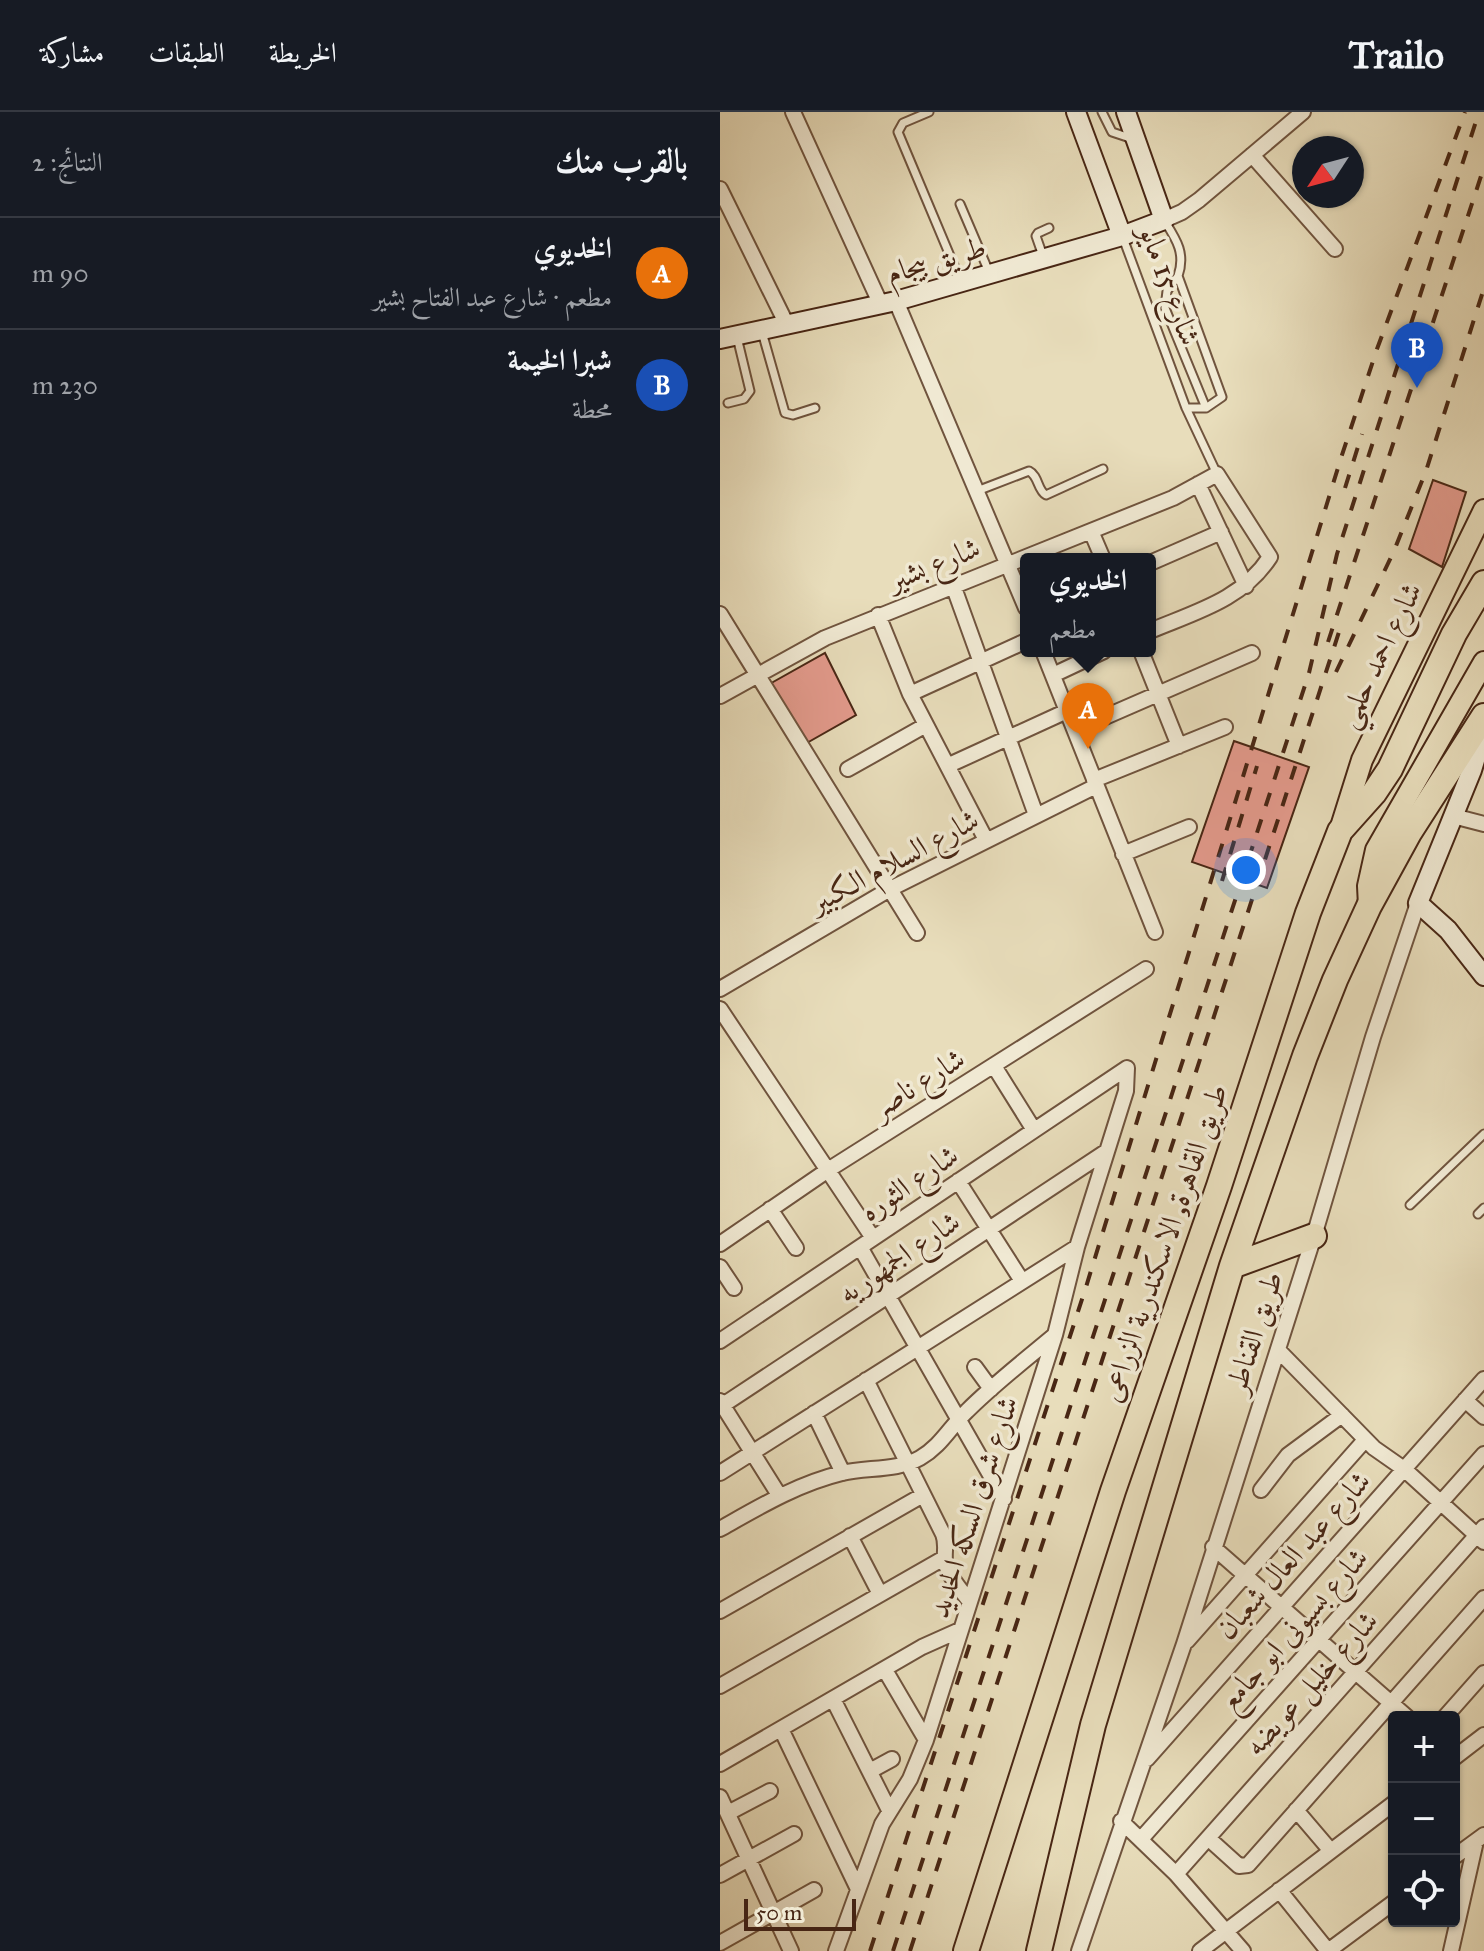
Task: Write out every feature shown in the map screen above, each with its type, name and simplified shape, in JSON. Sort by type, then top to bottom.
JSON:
[{"type":"highway","name":"طريق القاهرة, الاسكندرية الزراعى","points":[[966,1951],[1113,1491],[1219,1186],[1292,957],[1340,831],[1374,793],[1390,769],[1454,634],[1484,583]]},
{"type":"highway","points":[[1039,1948],[1093,1725],[1232,1266],[1305,1056],[1369,906],[1417,821],[1484,716]]},
{"type":"highway","points":[[1232,1266],[1314,1236]]},
{"type":"main road","name":"شارع 15 مايو","points":[[1076,112],[1122,236]]},
{"type":"main road","name":"شارع 15 مايو","points":[[1126,112],[1164,220]]},
{"type":"main road","name":"طريق بيجام","points":[[726,334],[761,330],[888,303],[1122,236],[1164,220]]},
{"type":"main road","name":"شارع احمد حلمي","points":[[1340,831],[1362,760],[1484,510]]},
{"type":"main road","points":[[1369,906],[1368,886],[1376,850],[1484,662]]},
{"type":"main road","name":"طريق القناطر","points":[[1418,903],[1472,770],[1484,731]]},
{"type":"main road","points":[[1418,903],[1448,930],[1484,976]]},
{"type":"street","points":[[793,112],[977,491],[1020,594]]},
{"type":"street","points":[[1164,220],[1199,200],[1303,112]]},
{"type":"street","points":[[1252,155],[1335,249]]},
{"type":"street","points":[[720,189],[787,325]]},
{"type":"street","points":[[1156,628],[1226,599],[1246,586],[1270,557],[1217,474]]},
{"type":"street","name":"شارع بشير","points":[[1033,553],[1173,498],[1217,474]]},
{"type":"street","points":[[1198,484],[1246,586]]},
{"type":"street","points":[[1091,531],[1100,553]]},
{"type":"street","points":[[1156,560],[1221,532]]},
{"type":"street","name":"شارع بشير","points":[[720,696],[825,638],[1020,558]]},
{"type":"street","points":[[953,585],[1036,815]]},
{"type":"street","points":[[720,614],[917,933]]},
{"type":"street","points":[[878,615],[910,694],[986,840]]},
{"type":"street","points":[[910,694],[1020,644]]},
{"type":"street","points":[[1075,730],[1252,653]]},
{"type":"street","points":[[1046,657],[1155,932]]},
{"type":"street","points":[[1053,675],[1091,657]]},
{"type":"street","points":[[1143,657],[1179,746]]},
{"type":"street","points":[[949,765],[1067,711]]},
{"type":"street","points":[[848,769],[926,725]]},
{"type":"street","name":"شارع السلام الكبير","points":[[720,989],[890,889],[1095,783],[1225,727]]},
{"type":"street","points":[[1453,816],[1484,824]]},
{"type":"street","points":[[1123,854],[1189,827]]},
{"type":"street","name":"طريق القناطر","points":[[1079,1951],[1184,1644],[1314,1236],[1373,1037],[1418,903]]},
{"type":"street","name":"شارع ناصر","points":[[720,1244],[828,1170],[1146,969]]},
{"type":"street","points":[[720,1009],[873,1238]]},
{"type":"street","points":[[994,1066],[1034,1130]]},
{"type":"street","name":"شارع الثوره","points":[[720,1341],[1127,1068]]},
{"type":"street","name":"شارع شرق السكه الحديد","points":[[836,1951],[857,1887],[889,1810],[910,1779],[926,1740],[1055,1335],[1077,1247],[1127,1084],[1127,1068]]},
{"type":"street","name":"شارع الجمهوريه","points":[[721,1404],[1107,1151]]},
{"type":"street","points":[[958,1181],[1022,1281]]},
{"type":"street","points":[[770,1209],[796,1248]]},
{"type":"street","points":[[860,1247],[1004,1499]]},
{"type":"street","points":[[720,1473],[1077,1247]]},
{"type":"street","points":[[720,1267],[734,1288]]},
{"type":"street","points":[[720,1529],[779,1495],[843,1473],[908,1464],[944,1440],[958,1420],[1055,1335]]},
{"type":"street","points":[[1278,1350],[1365,1440],[1482,1535]]},
{"type":"street","points":[[975,1367],[991,1389]]},
{"type":"street","name":"شارع عبد العال شعبان","points":[[1141,1765],[1484,1379]]},
{"type":"street","points":[[866,1380],[945,1540],[944,1558],[951,1576],[970,1602]]},
{"type":"street","points":[[1465,1400],[1484,1417]]},
{"type":"street","points":[[721,1404],[779,1495]]},
{"type":"street","points":[[814,1413],[843,1473]]},
{"type":"street","points":[[1261,1490],[1288,1455],[1342,1415]]},
{"type":"street","points":[[1184,1644],[1365,1440]]},
{"type":"street","name":"شارع بسيونى ابو جامع","points":[[1141,1839],[1484,1454]]},
{"type":"street","points":[[720,1611],[923,1495]]},
{"type":"street","name":"شارع خليل عويضه","points":[[1176,1874],[1482,1535]]},
{"type":"street","points":[[850,1536],[880,1594]]},
{"type":"street","points":[[1213,1547],[1400,1711]]},
{"type":"street","points":[[720,1686],[944,1558]]},
{"type":"street","points":[[1208,1838],[1237,1865],[1245,1867],[1484,1598]]},
{"type":"street","points":[[720,1764],[935,1640],[960,1630]]},
{"type":"street","points":[[885,1670],[926,1740]]},
{"type":"street","points":[[1450,1711],[1484,1673]]},
{"type":"street","points":[[833,1699],[889,1810]]},
{"type":"street","points":[[781,1729],[857,1887]]},
{"type":"street","points":[[1460,1753],[1484,1735]]},
{"type":"street","points":[[870,1771],[892,1759]]},
{"type":"street","points":[[728,1813],[770,1791]]},
{"type":"street","points":[[720,1797],[791,1951]]},
{"type":"street","points":[[1200,1951],[1388,1808]]},
{"type":"street","points":[[1296,1810],[1331,1851]]},
{"type":"street","points":[[1121,1821],[1176,1874],[1243,1951]]},
{"type":"street","points":[[720,1875],[794,1834]]},
{"type":"street","points":[[1457,1855],[1480,1838]]},
{"type":"street","points":[[1451,1951],[1480,1838]]},
{"type":"street","points":[[720,1943],[814,1890]]},
{"type":"street","points":[[1279,1890],[1328,1951],[1388,1906]]},
{"type":"lane","points":[[929,112],[903,123],[898,132],[961,282]]},
{"type":"lane","points":[[1102,112],[1112,132],[1127,137],[1136,136]]},
{"type":"lane","points":[[960,204],[990,274]]},
{"type":"lane","points":[[1164,220],[1180,245],[1181,262],[1178,276],[1167,291],[1165,308],[1206,408]]},
{"type":"lane","points":[[1044,258],[1036,236],[1049,228]]},
{"type":"lane","name":"شارع 15 مايو","points":[[1122,236],[1186,408],[1217,474]]},
{"type":"lane","points":[[1178,276],[1222,397],[1206,408],[1186,408]]},
{"type":"lane","points":[[761,330],[785,413],[793,415],[815,408]]},
{"type":"lane","points":[[726,334],[750,391],[744,399],[728,403]]},
{"type":"lane","points":[[977,491],[1029,471],[1046,495],[1103,469]]},
{"type":"lane","points":[[1410,1205],[1484,1134]]},
{"type":"building","points":[[1433,480],[1466,492],[1442,567],[1409,549]]},
{"type":"building","points":[[825,653],[856,715],[805,744],[766,686]]},
{"type":"building","points":[[1234,741],[1309,767],[1267,888],[1192,862]]},
{"type":"railway","points":[[870,1951],[1086,1287],[1341,458],[1377,349],[1465,112]]},
{"type":"railway","points":[[893,1951],[1309,673],[1337,554],[1479,112]]},
{"type":"railway","points":[[1328,642],[1484,167]]},
{"type":"railway","points":[[1336,672],[1394,551],[1426,471],[1484,288]]},
{"type":"railway","points":[[1345,488],[1362,434]]},
{"type":"railway","points":[[910,1951],[1339,632]]},
{"type":"railway","points":[[1222,881],[1257,766]]},
{"type":"place","name":"شبرا الخيمة","points":[[1417,388]]},
{"type":"place","name":"الخديوي","points":[[1088,749]]}]
